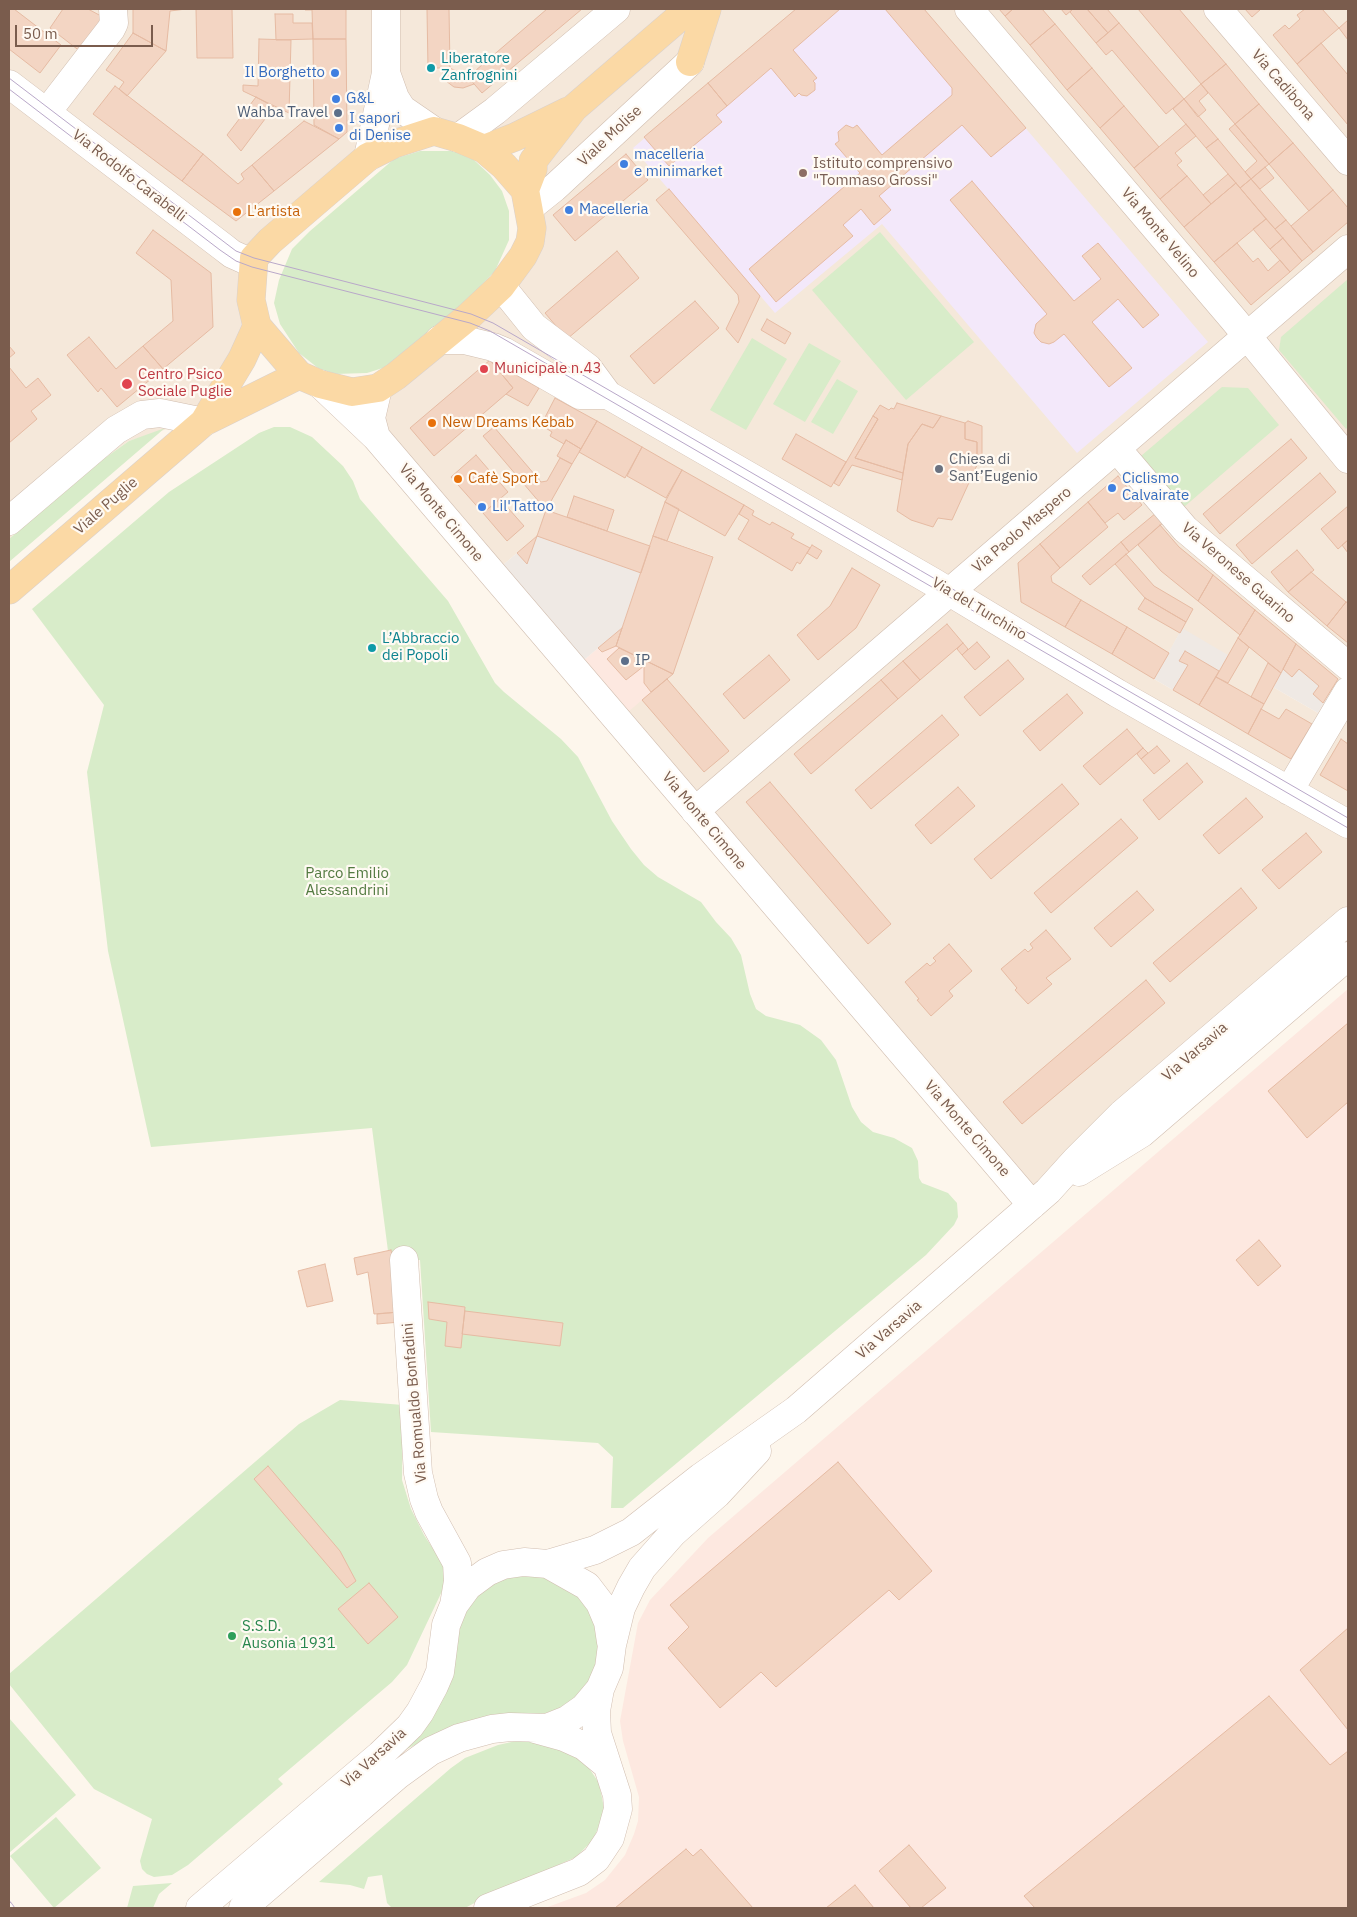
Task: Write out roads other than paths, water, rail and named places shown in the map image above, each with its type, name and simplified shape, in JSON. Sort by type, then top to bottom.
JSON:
[{"type":"main road","points":[[527,199],[504,166],[484,149],[446,134],[394,144],[368,157],[270,241],[254,258],[252,263],[251,300],[257,326],[309,379],[352,392],[378,388],[396,376],[468,317],[501,286],[518,263],[530,242],[532,228],[527,199],[533,161],[574,108],[689,9]]},
{"type":"main road","points":[[690,62],[707,9]]},
{"type":"main road","points":[[484,149],[516,138],[574,108]]},
{"type":"main road","name":"Viale Puglie","points":[[9,590],[204,422],[242,359],[257,326]]},
{"type":"main road","name":"Viale Puglie","points":[[204,422],[309,379]]},
{"type":"street","points":[[47,112],[111,29],[114,23],[114,9]]},
{"type":"street","points":[[368,157],[386,73],[386,9]]},
{"type":"street","points":[[386,73],[395,98],[402,109],[446,134],[495,111],[616,9]]},
{"type":"street","name":"Via Monte Velino","points":[[969,9],[1247,336],[1348,459]]},
{"type":"street","name":"Via Cadibona","points":[[1218,9],[1348,160]]},
{"type":"street","name":"Viale Molise","points":[[527,199],[554,188],[690,62]]},
{"type":"street","name":"Via Rodolfo Carabelli","points":[[9,84],[227,251],[252,263]]},
{"type":"street","name":"Via Paolo Maspero","points":[[695,811],[1348,249]]},
{"type":"street","name":"Via del Turchino","points":[[501,286],[534,327],[588,368],[608,396],[949,592],[1117,693],[1348,824]]},
{"type":"street","name":"Via del Turchino","points":[[439,340],[464,340],[493,347],[580,394],[608,396]]},
{"type":"street","name":"Via Monte Cimone","points":[[309,379],[376,437],[695,811],[1040,1198]]},
{"type":"street","points":[[376,437],[371,418],[378,388]]},
{"type":"street","points":[[9,521],[116,430],[142,414],[160,413],[204,422]]},
{"type":"street","name":"Via Veronese Guarino","points":[[1117,449],[1185,529],[1348,666]]},
{"type":"street","points":[[1289,791],[1348,691]]},
{"type":"street","name":"Via Varsavia","points":[[243,1908],[398,1776],[431,1751],[459,1738],[492,1729],[547,1728],[568,1720],[584,1708],[600,1690],[609,1668],[621,1608],[630,1587],[642,1568],[673,1533],[717,1494],[796,1410],[1040,1198],[1122,1114],[1348,920]]},
{"type":"street","name":"Via Varsavia","points":[[1040,1198],[1142,1133],[1348,956]]},
{"type":"street","name":"Via Romualdo Bonfadini","points":[[404,1260],[418,1472],[429,1512],[457,1562],[458,1581],[454,1605]]},
{"type":"street","name":"Via Varsavia","points":[[200,1908],[380,1755],[410,1726],[428,1700],[440,1672],[446,1625],[454,1605],[468,1586],[487,1572],[503,1565],[524,1562],[548,1564],[594,1550],[632,1532],[701,1477],[796,1410]]},
{"type":"street","points":[[446,1541],[482,1560],[503,1565]]},
{"type":"street","name":"Via Varsavia","points":[[548,1564],[587,1586],[600,1603],[608,1622],[612,1646]]},
{"type":"street","points":[[488,1908],[570,1877],[596,1859],[610,1838],[618,1809],[614,1783],[597,1733],[596,1711],[600,1690]]},
{"type":"street","points":[[528,1727],[564,1736],[584,1746],[607,1765]]},
{"type":"tram line","points":[[9,78],[236,251],[254,258],[471,314],[493,323],[1348,818]]},
{"type":"tram line","points":[[9,89],[236,261],[252,267],[470,323],[490,331],[1348,828]]},
{"type":"railway","points":[[9,1904],[12,1908]]},
{"type":"place","name":"Liberatore Zanfrognini","points":[[431,68]]},
{"type":"place","name":"Il Borghetto","points":[[335,73]]},
{"type":"place","name":"G&L","points":[[336,99]]},
{"type":"place","name":"Wahba Travel","points":[[338,113]]},
{"type":"place","name":"I sapori di Denise","points":[[339,128]]},
{"type":"place","name":"macelleria e minimarket","points":[[624,164]]},
{"type":"place","name":"Istituto comprensivo \"Tommaso Grossi\"","points":[[803,173]]},
{"type":"place","name":"Macelleria","points":[[569,210]]},
{"type":"place","name":"L'artista","points":[[237,212]]},
{"type":"place","name":"Municipale n.43","points":[[484,369]]},
{"type":"place","name":"Centro Psico Sociale Puglie","points":[[127,384]]},
{"type":"place","name":"New Dreams Kebab","points":[[432,423]]},
{"type":"place","name":"Chiesa di Sant’Eugenio","points":[[939,469]]},
{"type":"place","name":"Cafè Sport","points":[[458,479]]},
{"type":"place","name":"Ciclismo Calvairate","points":[[1112,488]]},
{"type":"place","name":"Lil'Tattoo","points":[[482,507]]},
{"type":"place","name":"L’Abbraccio dei Popoli","points":[[372,648]]},
{"type":"place","name":"IP","points":[[625,661]]},
{"type":"place","name":"S.S.D. Ausonia 1931","points":[[232,1636]]},
{"type":"park label","name":"Parco Emilio Alessandrini","points":[[347,882]]}]
